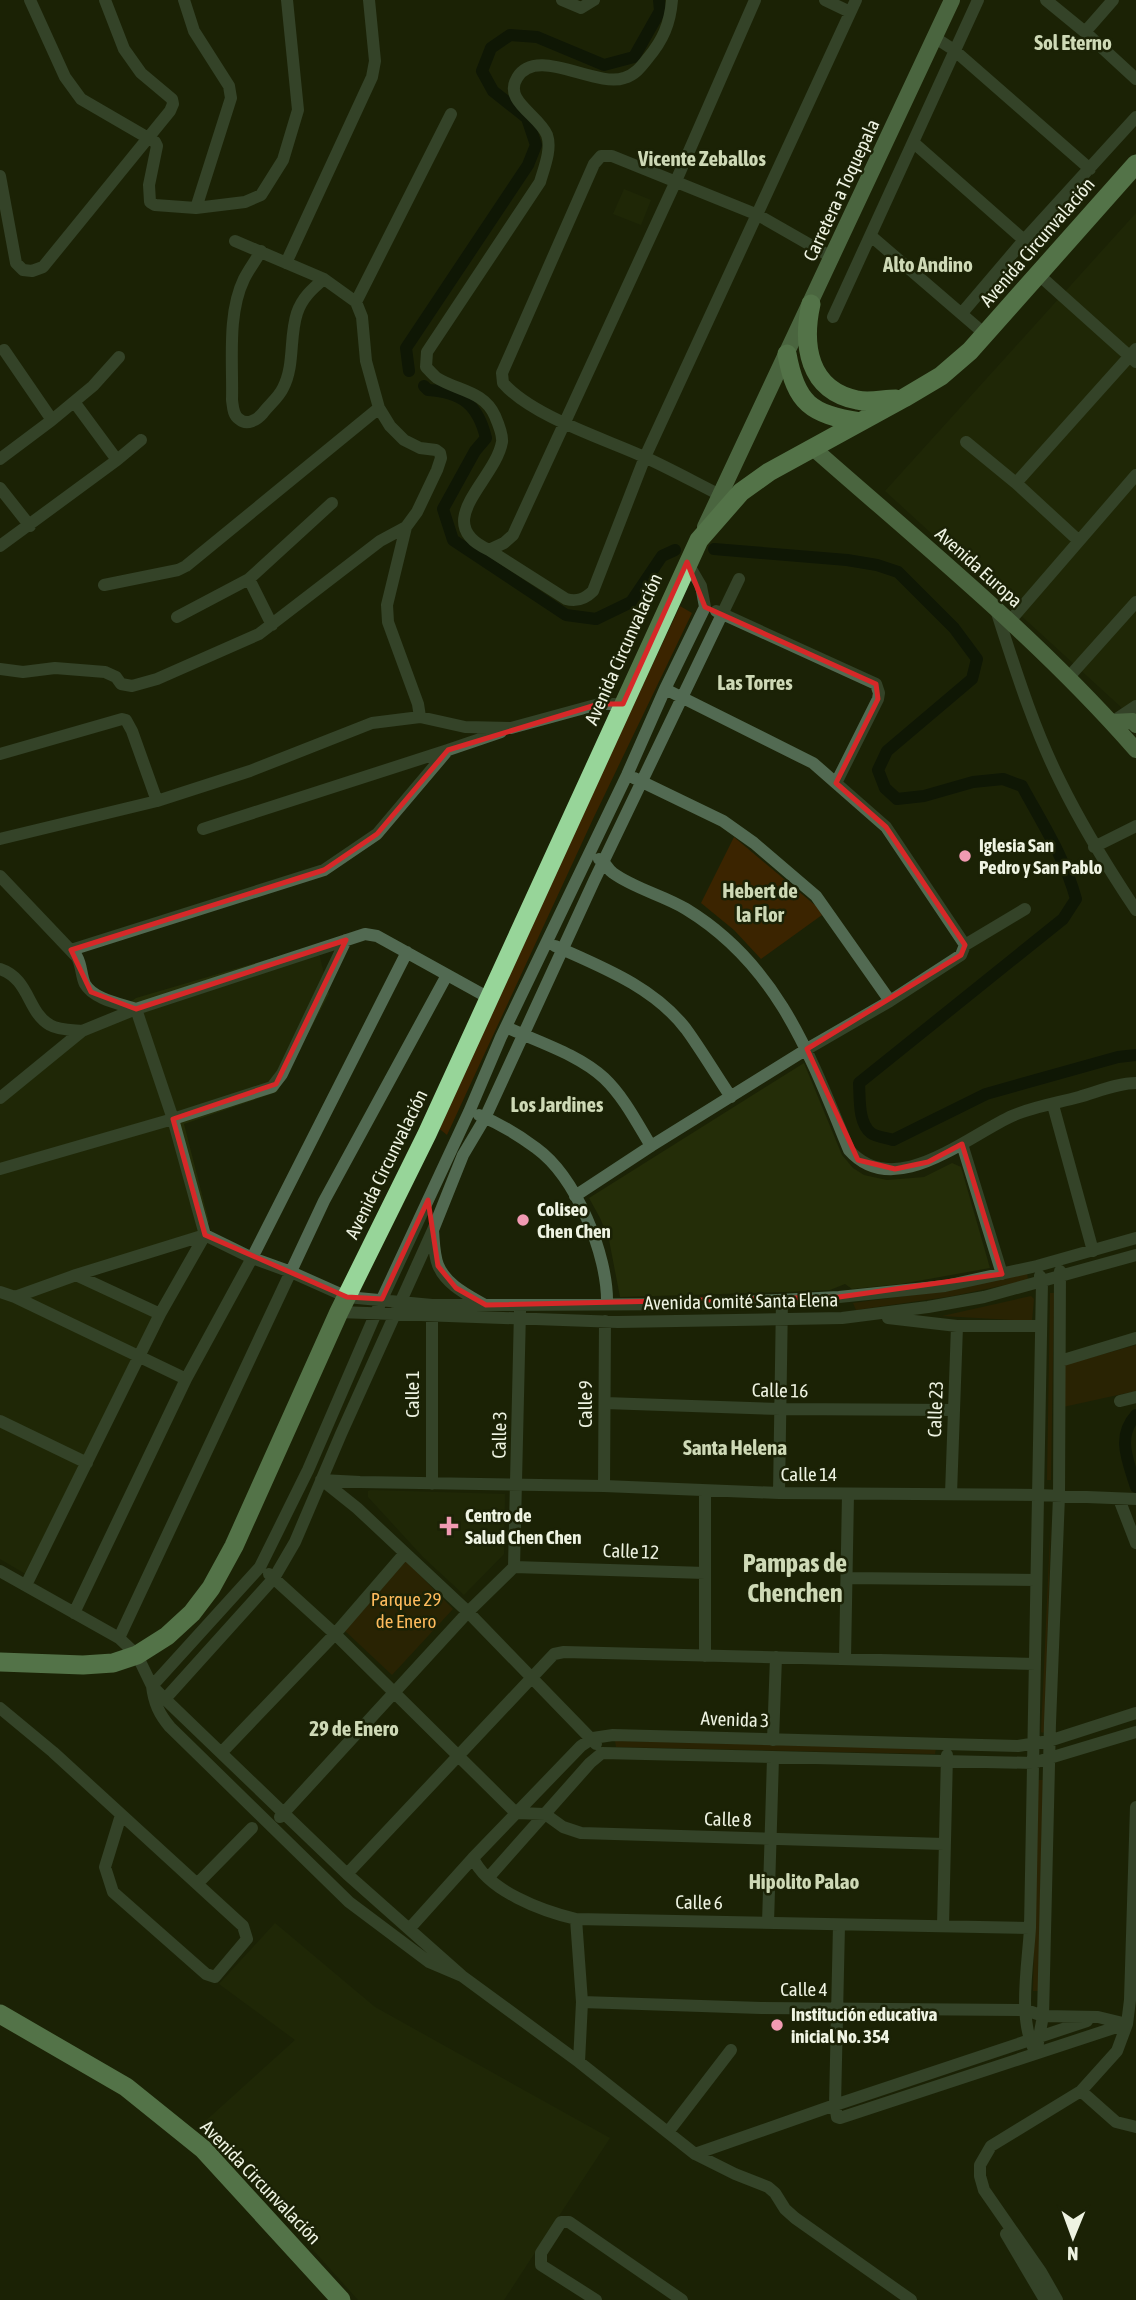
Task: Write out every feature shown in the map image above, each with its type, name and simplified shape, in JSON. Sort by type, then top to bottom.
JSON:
[{"type":"highway","name":"Avenida Circunvalación","points":[[0,1662],[83,1665],[113,1663],[136,1655],[167,1636],[192,1613],[211,1588],[234,1546],[343,1304],[427,1134],[699,540],[741,492],[769,472],[940,376],[986,335],[1136,164]]},
{"type":"highway","points":[[811,304],[806,326],[808,352],[813,368],[822,381],[840,395],[859,401],[904,398]]},
{"type":"highway","points":[[787,354],[791,377],[800,396],[814,410],[832,418],[860,422]]},
{"type":"highway","name":"Avenida Circunvalación","points":[[0,2014],[126,2087],[203,2149],[341,2300]]},
{"type":"main road","name":"Carretera a Toquepala","points":[[766,397],[952,0]]},
{"type":"main road","name":"Avenida Circunvalación","points":[[699,540],[766,397]]},
{"type":"main road","name":"Avenida Europa","points":[[813,448],[995,608],[1068,678],[1129,721],[1136,750]]},
{"type":"street","points":[[30,0],[65,77],[81,99],[157,146],[149,185],[150,202],[155,205],[196,208],[245,202],[261,195],[282,160],[299,103],[287,0]]},
{"type":"street","points":[[0,176],[16,263],[23,270],[32,271],[43,267],[170,111],[172,99],[141,73],[124,50],[105,0]]},
{"type":"street","points":[[184,0],[194,31],[229,86],[231,98],[196,208]]},
{"type":"street","points":[[286,263],[372,77],[375,61],[369,0]]},
{"type":"street","points":[[562,0],[581,8],[594,0]]},
{"type":"street","points":[[672,0],[670,21],[660,43],[637,72],[623,79],[608,81],[547,64],[529,67],[517,76],[513,90],[517,101],[537,118],[548,136],[547,156],[540,182],[427,352],[426,367],[437,378],[483,399],[494,414],[503,440],[491,471],[469,500],[464,513],[465,531],[474,543],[566,599],[575,601],[589,596],[593,591],[645,457],[853,6],[825,0]]},
{"type":"street","points":[[489,550],[505,543],[513,535],[676,181],[755,0]]},
{"type":"street","points":[[833,317],[978,0]]},
{"type":"street","points":[[1046,0],[1136,79]]},
{"type":"street","points":[[1085,32],[1113,0]]},
{"type":"street","points":[[934,37],[954,50],[1090,169]]},
{"type":"street","points":[[356,302],[451,114]]},
{"type":"street","points":[[962,313],[1136,117]]},
{"type":"street","points":[[914,143],[1024,240]]},
{"type":"street","points":[[720,495],[645,457],[563,423],[506,387],[502,379],[502,373],[594,164],[601,156],[611,156],[676,181],[758,215],[833,258]]},
{"type":"street","points":[[872,236],[986,335]]},
{"type":"street","points":[[235,241],[324,279],[356,302],[362,317],[366,361],[379,408],[390,426],[404,440],[440,453],[437,470],[406,527],[387,605],[388,622],[418,704],[420,717]]},
{"type":"street","points":[[261,251],[244,280],[237,301],[232,400],[237,418],[242,421],[249,423],[259,418],[283,388],[290,366],[293,329],[298,310],[308,292],[324,279]]},
{"type":"street","points":[[1016,483],[1134,356],[1039,275]]},
{"type":"street","points":[[4,350],[52,420]]},
{"type":"street","points":[[0,459],[75,403],[119,357]]},
{"type":"street","points":[[75,403],[117,460]]},
{"type":"street","points":[[104,585],[186,566],[379,408]]},
{"type":"street","points":[[0,546],[117,460],[141,439]]},
{"type":"street","points":[[966,442],[1016,483],[1079,541]]},
{"type":"street","points":[[1009,622],[1136,475]]},
{"type":"street","points":[[0,488],[30,526]]},
{"type":"street","points":[[177,617],[249,579],[332,503]]},
{"type":"street","points":[[0,669],[23,672],[55,668],[105,672],[116,677],[121,684],[132,686],[199,662],[259,634],[380,541],[406,527]]},
{"type":"street","points":[[462,1976],[429,1962],[349,1902],[170,1727],[159,1714],[153,1699],[152,1686],[260,1567],[308,1470],[375,1314],[545,942],[705,607],[701,586],[687,562]]},
{"type":"street","points":[[249,579],[272,625]]},
{"type":"street","points":[[165,1699],[274,1578],[295,1542],[433,1230],[463,1155],[485,1118],[603,861],[739,579]]},
{"type":"street","points":[[1068,678],[1136,602]]},
{"type":"street","points":[[705,607],[876,684],[878,699],[836,783]]},
{"type":"street","points":[[995,608],[1017,673],[1059,779],[1094,847],[1136,910]]},
{"type":"street","points":[[665,689],[813,764],[836,783],[886,827],[965,945]]},
{"type":"street","points":[[203,829],[511,728],[599,704],[623,704]]},
{"type":"street","points":[[0,839],[157,801],[250,771],[372,723],[420,717],[466,727],[511,728]]},
{"type":"street","points":[[0,754],[122,719],[129,724],[157,801]]},
{"type":"street","points":[[71,950],[324,870],[377,834],[448,750]]},
{"type":"street","points":[[627,775],[723,821],[754,843],[816,896],[890,1000]]},
{"type":"street","points":[[1094,847],[1136,825]]},
{"type":"street","points":[[588,853],[603,861],[612,873],[686,909],[726,939],[757,969],[807,1049],[849,1150],[858,1160],[874,1168],[895,1169],[929,1162],[1014,1115],[1136,1083]]},
{"type":"street","points":[[581,867],[597,875],[612,873]]},
{"type":"street","points":[[0,876],[78,957],[84,982],[91,992],[136,1009]]},
{"type":"street","points":[[575,1196],[651,1146],[961,955],[965,945],[1026,909]]},
{"type":"street","points":[[0,1098],[82,1031],[136,1009],[365,934],[377,936],[489,998]]},
{"type":"street","points":[[0,1169],[173,1119],[276,1084],[346,940]]},
{"type":"street","points":[[545,942],[628,980],[655,999],[685,1028],[731,1097]]},
{"type":"street","points":[[74,1612],[186,1379],[251,1258],[407,952]]},
{"type":"street","points":[[0,969],[10,972],[20,982],[42,1019],[52,1027],[82,1031]]},
{"type":"street","points":[[119,1638],[324,1201],[447,975]]},
{"type":"street","points":[[26,1586],[160,1314],[205,1235],[173,1119],[136,1009]]},
{"type":"street","points":[[506,1027],[585,1064],[603,1078],[619,1095],[651,1146]]},
{"type":"street","points":[[1053,1105],[1093,1251]]},
{"type":"street","points":[[469,1112],[485,1118],[537,1148],[558,1169],[575,1196],[595,1241],[604,1270],[607,1303]]},
{"type":"street","points":[[962,1143],[1002,1274]]},
{"type":"street","points":[[428,1200],[438,1266],[456,1288],[486,1305]]},
{"type":"street","points":[[15,1297],[205,1235],[251,1258],[291,1272],[343,1304],[382,1299],[401,1300],[432,1311],[486,1305],[697,1304],[839,1297],[945,1286],[1038,1266],[1136,1238]]},
{"type":"street","name":"Avenida Comité Santa Elena","points":[[343,1304],[375,1314],[432,1311],[520,1319],[605,1321],[842,1318],[984,1297],[1136,1255]]},
{"type":"street","points":[[1034,2039],[1043,2017],[1049,1741],[1059,1496],[1062,1276],[1058,1260]]},
{"type":"street","points":[[1036,2053],[1026,2010],[1030,1928],[1042,1282],[1038,1266]]},
{"type":"street","points":[[76,1275],[160,1314]]},
{"type":"street","points":[[0,1292],[140,1355],[186,1379]]},
{"type":"street","points":[[839,1297],[842,1318]]},
{"type":"street","points":[[779,1493],[782,1300]]},
{"type":"street","name":"Calle 3","points":[[514,1567],[521,1304]]},
{"type":"street","name":"Calle 1","points":[[432,1311],[432,1484]]},
{"type":"street","points":[[868,1316],[957,1326],[1041,1326]]},
{"type":"street","name":"Calle 9","points":[[604,1486],[605,1321]]},
{"type":"street","name":"Calle 23","points":[[951,1494],[957,1326]]},
{"type":"street","points":[[1060,1361],[1136,1338]]},
{"type":"street","points":[[1120,1401],[1136,1397]]},
{"type":"street","name":"Calle 16","points":[[605,1403],[780,1409],[954,1410]]},
{"type":"street","points":[[0,1421],[87,1463]]},
{"type":"street","points":[[308,1470],[357,1508],[468,1612],[593,1738],[602,1753],[590,1763],[489,1877]]},
{"type":"street","name":"Calle 14","points":[[321,1480],[779,1493],[1038,1495],[1128,1499]]},
{"type":"street","points":[[705,1491],[705,1656]]},
{"type":"street","points":[[845,1659],[848,1494]]},
{"type":"street","points":[[1128,1499],[1136,1543]]},
{"type":"street","points":[[222,1752],[335,1634],[405,1553]]},
{"type":"street","points":[[260,1567],[335,1634],[516,1813]]},
{"type":"street","points":[[273,1825],[468,1612],[514,1567]]},
{"type":"street","name":"Calle 12","points":[[514,1567],[705,1573]]},
{"type":"street","points":[[0,1571],[119,1638],[136,1655],[152,1686],[165,1699],[347,1874],[462,1976],[579,2062],[695,2154],[734,2174],[768,2187],[795,2218],[911,2300]]},
{"type":"street","points":[[847,1578],[1036,1580]]},
{"type":"street","points":[[347,1874],[554,1654],[564,1652],[1035,1664]]},
{"type":"street","points":[[773,1740],[776,1657]]},
{"type":"street","points":[[0,1708],[53,1752],[243,1926],[247,1939],[212,1978],[113,1892],[105,1867],[121,1815]]},
{"type":"street","name":"Avenida 3","points":[[593,1738],[613,1735],[1033,1745],[1136,1713]]},
{"type":"street","name":"Avenida 3","points":[[602,1753],[1032,1763],[1136,1732]]},
{"type":"street","points":[[410,1928],[473,1857],[581,1746],[593,1738]]},
{"type":"street","points":[[943,1926],[948,1745]]},
{"type":"street","points":[[768,1923],[773,1758]]},
{"type":"street","points":[[1045,2300],[986,2202],[980,2165],[990,2146],[1081,2091],[1117,2051],[1127,2024],[1130,2000],[1136,1807]]},
{"type":"street","name":"Calle 8","points":[[516,1813],[545,1814],[563,1827],[580,1833],[944,1844]]},
{"type":"street","points":[[197,1884],[252,1828]]},
{"type":"street","name":"Calle 6","points":[[473,1857],[479,1870],[530,1906],[576,1919],[1030,1928]]},
{"type":"street","points":[[576,1919],[582,2002],[579,2062]]},
{"type":"street","points":[[839,1925],[836,2111],[840,2118],[1127,2024]]},
{"type":"street","name":"Calle 4","points":[[582,2002],[1026,2010]]},
{"type":"street","points":[[1026,2010],[1043,2017],[1098,2017],[1127,2024]]},
{"type":"street","points":[[695,2154],[836,2111],[1098,2017]]},
{"type":"street","points":[[668,2132],[731,2050]]},
{"type":"street","points":[[1081,2091],[1116,2122],[1136,2127]]},
{"type":"street","points":[[984,2190],[1041,2272],[1057,2300]]},
{"type":"street","points":[[596,2300],[541,2265],[541,2253],[561,2222],[569,2222],[682,2300]]},
{"type":"highlighted area","points":[[687,562],[705,607],[876,684],[878,699],[836,783],[886,827],[965,945],[961,955],[807,1049],[858,1160],[895,1169],[928,1162],[962,1144],[1002,1274],[839,1297],[486,1305],[456,1288],[438,1266],[428,1200],[382,1299],[347,1297],[205,1235],[173,1119],[276,1084],[346,940],[136,1009],[91,992],[71,950],[324,870],[377,834],[448,750],[599,704],[623,704]]},
{"type":"shaded area","points":[[624,189],[651,200],[641,225],[613,214]]},
{"type":"shaded area","points":[[1136,213],[1136,701],[1122,708],[885,491]]},
{"type":"shaded area","points":[[317,945],[329,994],[277,1092],[184,1124],[209,1222],[204,1231],[83,1272],[165,1317],[34,1579],[0,1559],[0,1096],[136,998]]},
{"type":"shaded area","points":[[804,1063],[842,1155],[853,1168],[864,1175],[887,1180],[924,1177],[952,1163],[961,1167],[990,1268],[901,1284],[852,1289],[845,1284],[830,1290],[620,1297],[609,1240],[589,1198]]},
{"type":"shaded area","name":"Centro de Salud Chen Chen","points":[[368,1491],[505,1494],[504,1554],[464,1595],[423,1557],[368,1497]]},
{"type":"shaded area","points":[[275,1923],[375,2007],[610,2138],[504,2300],[358,2300],[201,2125],[295,2040],[219,1984]]},
{"type":"green space","points":[[680,606],[692,613],[447,1135],[436,1126]]},
{"type":"green space","points":[[734,837],[816,906],[822,915],[761,959],[734,930],[701,903]]},
{"type":"green space","points":[[1027,1272],[1028,1280],[953,1296],[856,1310],[853,1303],[949,1290]]},
{"type":"green space","points":[[1050,1293],[1054,1293],[1051,1480],[1047,1480]]},
{"type":"green space","points":[[1031,1296],[1034,1299],[1032,1321],[942,1316]]},
{"type":"green space","points":[[1136,1345],[1136,1391],[1063,1407],[1064,1365]]},
{"type":"green space","points":[[1051,1514],[1045,1731],[1043,1733],[1041,1732]]},
{"type":"green space","name":"Parque 29 de Enero","points":[[406,1561],[453,1609],[392,1675],[343,1629]]},
{"type":"green space","points":[[615,1741],[936,1748],[935,1754],[616,1747]]},
{"type":"green space","points":[[1038,1780],[1043,1780],[1038,1991],[1033,1991]]},
{"type":"waterway","points":[[409,371],[406,348],[528,165],[536,145],[527,118],[493,91],[482,71],[491,48],[510,35],[537,37],[604,65],[634,57],[660,11],[659,0]]},
{"type":"waterway","points":[[424,386],[428,390],[450,394],[467,402],[478,417],[486,438],[475,451],[443,509],[453,540],[566,615],[596,619],[631,602],[662,556],[675,550]]},
{"type":"waterway","points":[[714,549],[847,560],[898,572],[954,628],[977,659],[972,679],[887,751],[878,770],[885,788],[897,799],[924,796],[973,782],[1003,779],[1022,786],[1059,855],[1076,899],[1063,919],[859,1083],[860,1110],[867,1129],[876,1136],[893,1140],[986,1094],[1118,1057],[1136,1055]]},
{"type":"waterway","points":[[1136,1415],[1126,1432],[1125,1441],[1127,1459],[1136,1487]]},
{"type":"place","name":"Iglesia San Pedro y San Pablo","points":[[965,856]]},
{"type":"place","name":"Coliseo Chen Chen","points":[[523,1220]]},
{"type":"place","name":"Centro de Salud Chen Chen","points":[[449,1526]]},
{"type":"place","name":"Institución educativa inicial No. 354","points":[[777,2025]]},
{"type":"district","name":"Sol Eterno","points":[[1073,43]]},
{"type":"district","name":"Vicente Zeballos","points":[[702,159]]},
{"type":"district","name":"Alto Andino","points":[[928,265]]},
{"type":"district","name":"Las Torres","points":[[755,683]]},
{"type":"district","name":"Hebert de la Flor","points":[[760,903]]},
{"type":"district","name":"Los Jardines","points":[[557,1105]]},
{"type":"district","name":"Santa Helena","points":[[735,1448]]},
{"type":"district","name":"Pampas de Chenchen","points":[[795,1578]]},
{"type":"district","name":"29 de Enero","points":[[354,1729]]},
{"type":"district","name":"Hipolito Palao","points":[[804,1882]]}]
